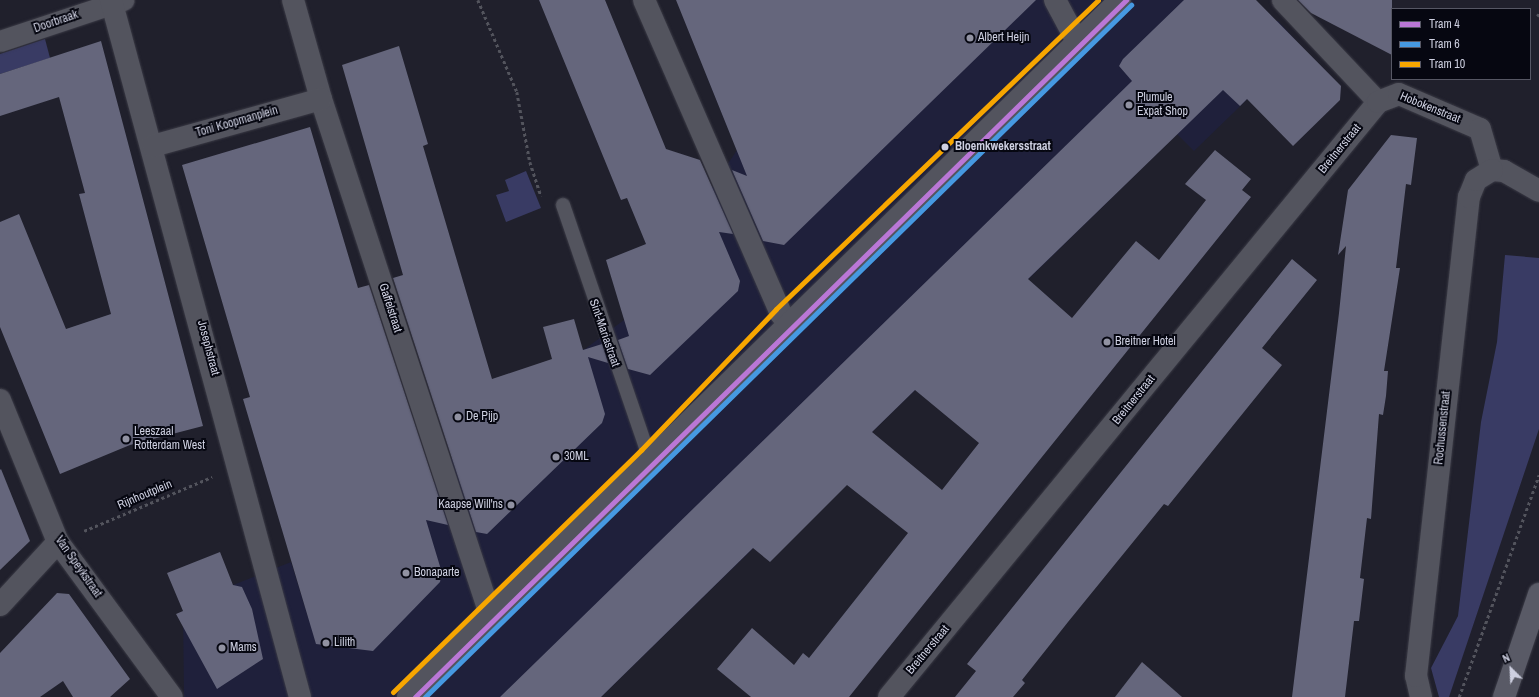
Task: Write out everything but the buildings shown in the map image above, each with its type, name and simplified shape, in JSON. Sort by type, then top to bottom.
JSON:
[{"type":"main road","points":[[1504,697],[1539,594]]},
{"type":"street","name":"Gaffelstraat","points":[[293,0],[321,98],[488,608],[494,614]]},
{"type":"street","points":[[644,0],[781,314],[788,322]]},
{"type":"street","points":[[1055,0],[1078,43]]},
{"type":"street","points":[[408,697],[494,614],[788,322],[1078,43],[1120,0]]},
{"type":"street","points":[[1282,0],[1378,102]]},
{"type":"street","name":"Doorbraak","points":[[0,41],[115,1]]},
{"type":"street","name":"Josephstraat","points":[[115,1],[240,465],[300,697]]},
{"type":"street","name":"Hobokenstraat","points":[[1378,102],[1399,94],[1480,130],[1492,170]]},
{"type":"street","name":"Toni Koopmanplein","points":[[153,146],[321,98]]},
{"type":"street","name":"Breitnerstraat","points":[[889,697],[1378,102]]},
{"type":"street","points":[[1492,170],[1504,171],[1539,191]]},
{"type":"street","name":"Rochussenstraat","points":[[1420,697],[1416,676],[1469,197],[1476,180],[1492,170]]},
{"type":"street","name":"Van Speykstraat","points":[[0,400],[58,542],[172,697]]},
{"type":"street","points":[[0,605],[58,542]]},
{"type":"lane","name":"Sint-Mariastraat","points":[[563,205],[650,459]]},
{"type":"path","points":[[478,0],[517,92],[530,162],[544,205]]},
{"type":"path","name":"Rijnhoutplein","points":[[58,542],[240,465]]},
{"type":"path","points":[[1459,697],[1539,474]]},
{"type":"shaded area","points":[[803,0],[1248,0],[1272,21],[1278,21],[1299,44],[1299,49],[1194,151],[1177,134],[601,697],[184,697],[183,611],[233,585],[291,562],[308,617],[421,502],[455,453],[562,356],[585,349],[624,320],[737,150],[706,74],[771,42]]},
{"type":"shaded area","points":[[45,39],[50,58],[0,74],[0,54]]},
{"type":"shaded area","points":[[526,171],[541,208],[506,222],[496,195],[509,191],[505,180]]},
{"type":"shaded area","points":[[1505,255],[1539,258],[1539,429],[1449,697],[1439,697],[1431,668],[1458,616],[1481,422],[1497,342]]},
{"type":"tram line","name":"10","points":[[393,692],[641,450],[776,309],[1098,0]]},
{"type":"tram line","name":"4","points":[[415,697],[1126,0]]},
{"type":"tram line","name":"6","points":[[425,697],[1131,5]]},
{"type":"place","name":"Albert Heijn","points":[[970,38]]},
{"type":"place","name":"Plumule Expat Shop","points":[[1129,105]]},
{"type":"place","name":"Bloemkwekersstraat","points":[[945,147]]},
{"type":"place","name":"Breitner Hotel","points":[[1107,342]]},
{"type":"place","name":"De Pijp","points":[[458,417]]},
{"type":"place","name":"Leeszaal Rotterdam West","points":[[126,439]]},
{"type":"place","name":"30ML","points":[[556,457]]},
{"type":"place","name":"Kaapse Will'ns","points":[[511,505]]},
{"type":"place","name":"Bonaparte","points":[[406,573]]},
{"type":"place","name":"Lilith","points":[[326,643]]},
{"type":"place","name":"Mams","points":[[222,648]]}]
